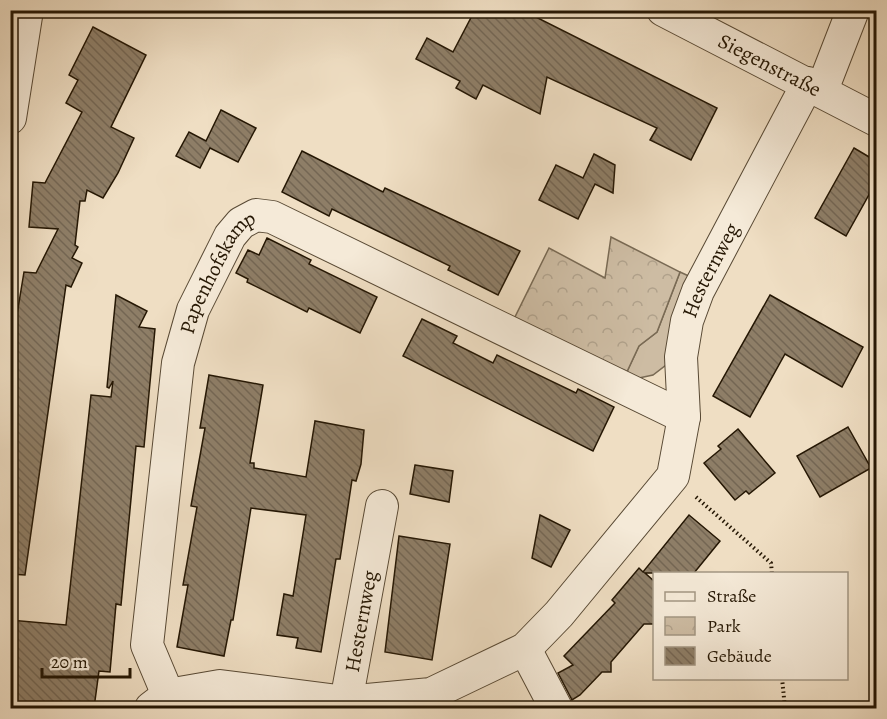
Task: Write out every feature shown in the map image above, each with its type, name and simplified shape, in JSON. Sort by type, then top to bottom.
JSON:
[{"type":"street","points":[[10,118],[27,10]]},
{"type":"street","name":"Siegenstraße","points":[[663,10],[876,120]]},
{"type":"street","name":"Hesternweg","points":[[159,702],[220,686],[346,702],[432,701],[525,649],[559,614],[673,476],[684,417],[681,357],[687,321],[699,291],[815,87],[853,10]]},
{"type":"street","name":"Papenhofskamp","points":[[159,702],[147,645],[178,363],[194,310],[230,236],[241,223],[256,215],[272,217],[684,417]]},
{"type":"street","name":"Hesternweg","points":[[346,702],[382,506]]},
{"type":"street","points":[[525,649],[556,708]]},
{"type":"path","points":[[673,476],[771,563],[772,572]]},
{"type":"path","points":[[782,680],[785,708]]},
{"type":"green space","points":[[611,237],[680,272],[657,332],[639,346],[625,376],[513,321],[549,248],[605,278]]},
{"type":"green space","points":[[680,272],[693,278],[666,365],[653,375],[639,378],[625,376],[639,346],[657,332]]},
{"type":"building","points":[[475,10],[522,10],[717,108],[691,160],[650,140],[657,128],[547,77],[540,114],[483,85],[476,99],[456,88],[460,81],[416,59],[427,38],[453,52]]},
{"type":"building","points":[[93,27],[146,55],[111,127],[134,138],[118,173],[103,198],[87,190],[85,201],[80,201],[75,245],[78,247],[72,258],[82,263],[71,287],[66,285],[25,575],[10,574],[10,357],[24,272],[36,273],[58,229],[29,227],[33,182],[45,183],[82,112],[66,103],[78,80],[69,75]]},
{"type":"building","points":[[221,110],[256,128],[238,162],[210,148],[200,168],[176,156],[189,132],[206,141]]},
{"type":"building","points":[[854,148],[876,161],[876,182],[846,236],[815,218]]},
{"type":"building","points":[[302,151],[383,192],[385,188],[520,251],[498,295],[448,270],[450,266],[332,209],[329,216],[282,192]]},
{"type":"building","points":[[594,154],[615,165],[613,193],[595,184],[578,219],[539,200],[556,165],[583,178]]},
{"type":"building","points":[[267,238],[311,260],[309,264],[377,297],[360,333],[309,308],[307,312],[247,282],[248,279],[236,273],[248,250],[259,255]]},
{"type":"building","points":[[116,295],[147,311],[139,327],[155,329],[144,447],[136,446],[121,605],[116,604],[110,672],[99,671],[94,708],[10,708],[10,620],[66,625],[91,395],[111,397],[113,381],[109,388],[107,387]]},
{"type":"building","points":[[770,295],[863,347],[842,387],[785,354],[750,417],[713,396]]},
{"type":"building","points":[[422,319],[457,336],[453,343],[493,363],[497,355],[576,393],[578,389],[614,407],[593,451],[403,356]]},
{"type":"building","points":[[209,375],[263,385],[250,463],[254,463],[254,468],[306,477],[315,421],[364,430],[361,464],[356,481],[352,480],[340,559],[336,559],[321,652],[296,648],[298,638],[277,635],[284,594],[293,596],[306,515],[251,508],[233,620],[231,620],[224,656],[177,647],[188,585],[183,585],[197,507],[191,506],[205,428],[200,428]]},
{"type":"building","points":[[848,427],[871,468],[820,497],[797,456]]},
{"type":"building","points":[[738,429],[775,473],[749,494],[746,491],[735,500],[704,463],[721,449],[718,446]]},
{"type":"building","points":[[415,465],[453,471],[449,502],[410,494]]},
{"type":"building","points":[[540,515],[570,530],[551,567],[532,558]]},
{"type":"building","points":[[689,515],[720,541],[695,572],[645,573],[653,580],[653,624],[644,624],[611,662],[611,672],[602,672],[580,695],[572,700],[558,673],[573,665],[564,656],[615,603],[612,600],[639,568],[643,572]]},
{"type":"building","points":[[399,536],[450,544],[432,660],[385,652]]}]
